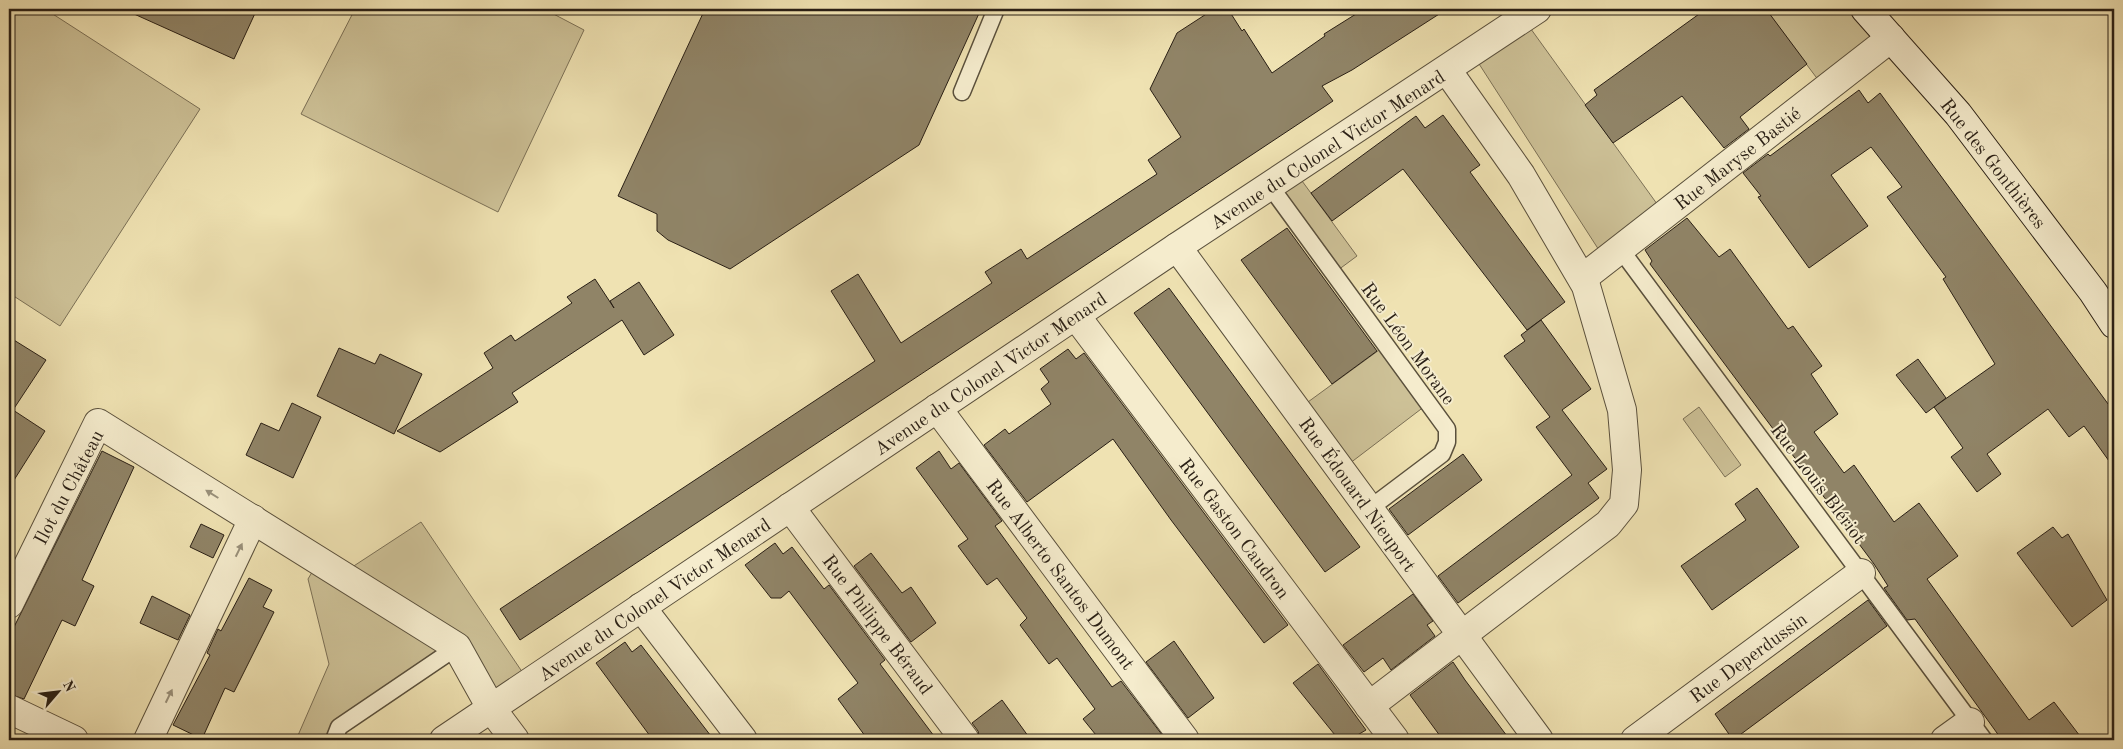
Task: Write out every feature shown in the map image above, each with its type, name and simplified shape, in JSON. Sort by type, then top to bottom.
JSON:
[{"type":"street","name":"Avenue du Colonel Victor Menard","points":[[444,740],[937,408],[1537,9]]},
{"type":"street","name":"Rue des Gonthières","points":[[1865,9],[1958,114],[2093,292],[2114,324]]},
{"type":"street","name":"Rue Maryse Bastié","points":[[1583,278],[1891,38]]},
{"type":"street","points":[[1369,706],[1608,524],[1624,504],[1627,470],[1622,410],[1583,278],[1521,175],[1447,70]]},
{"type":"street","name":"Rue Édouard Nieuport","points":[[1177,248],[1539,740]]},
{"type":"street","name":"Rue Gaston Caudron","points":[[1076,316],[1395,740]]},
{"type":"street","name":"Rue Alberto Santos Dumont","points":[[937,408],[1185,740]]},
{"type":"street","name":"Ilot du Château","points":[[9,604],[98,423],[457,647]]},
{"type":"street","name":"Rue Philippe Béraud","points":[[790,507],[966,740]]},
{"type":"street","points":[[148,740],[254,519]]},
{"type":"street","name":"Rue Deperdussin","points":[[1635,740],[1861,573]]},
{"type":"street","points":[[641,607],[743,740]]},
{"type":"street","points":[[457,647],[491,708],[515,740]]},
{"type":"street","points":[[9,709],[74,740]]},
{"type":"street","points":[[1945,740],[1977,731]]},
{"type":"lane","points":[[962,92],[996,9]]},
{"type":"lane","name":"Rue Léon Morane","points":[[1270,186],[1447,429],[1447,442],[1442,454],[1369,509]]},
{"type":"lane","name":"Rue Louis Blériot","points":[[1620,250],[1977,731]]},
{"type":"lane","points":[[334,740],[339,727],[457,647]]},
{"type":"shaded area","points":[[9,9],[45,9],[200,109],[60,326],[9,293]]},
{"type":"shaded area","points":[[355,9],[544,9],[584,30],[498,212],[301,114]]},
{"type":"shaded area","points":[[1765,9],[1865,9],[1891,38],[1825,89]]},
{"type":"shaded area","points":[[1523,18],[1665,215],[1606,261],[1472,53]]},
{"type":"shaded area","points":[[1294,170],[1357,256],[1334,273],[1270,186]]},
{"type":"shaded area","points":[[1386,345],[1429,403],[1341,470],[1297,410]]},
{"type":"shaded area","points":[[1699,407],[1741,465],[1725,477],[1683,419]]},
{"type":"shaded area","points":[[421,522],[529,682],[491,708],[457,648],[334,740],[296,740],[329,664],[308,579],[318,562],[340,575]]},
{"type":"building","points":[[123,9],[257,9],[234,59]]},
{"type":"building","points":[[705,9],[981,9],[919,145],[730,269],[668,240],[657,231],[657,214],[618,196]]},
{"type":"building","points":[[1214,9],[1228,9],[1242,31],[1244,29],[1272,73],[1325,36],[1324,34],[1364,9],[1447,9],[1352,70],[1322,86],[1333,101],[520,640],[500,609],[875,361],[831,291],[858,274],[901,343],[992,283],[985,272],[1021,249],[1027,259],[1157,174],[1148,160],[1181,137],[1150,89],[1177,33]]},
{"type":"building","points":[[1706,9],[1766,9],[1807,64],[1740,117],[1749,129],[1724,148],[1682,96],[1613,143],[1585,105],[1597,95],[1594,90]]},
{"type":"building","points":[[1859,90],[1868,103],[1880,93],[2114,412],[2114,468],[2084,426],[2069,437],[2048,409],[1987,454],[2001,474],[1977,492],[1951,457],[1963,448],[1934,407],[1995,364],[1943,279],[1946,277],[1887,197],[1902,187],[1871,147],[1831,175],[1868,226],[1809,268],[1758,197],[1761,196],[1743,173],[1768,154],[1770,156]]},
{"type":"building","points":[[1443,115],[1480,165],[1470,172],[1565,302],[1527,330],[1403,169],[1332,221],[1311,193],[1416,116],[1425,128]]},
{"type":"building","points":[[1687,218],[1719,257],[1730,249],[1788,329],[1793,326],[1822,366],[1811,374],[1838,414],[1814,432],[1844,473],[1854,465],[1894,522],[1919,503],[1958,556],[1927,579],[2029,720],[2054,702],[2083,740],[2002,740],[1915,619],[1907,620],[1884,588],[1888,586],[1874,564],[1650,264],[1652,261],[1645,250]]},
{"type":"building","points":[[1287,228],[1377,351],[1332,384],[1241,260]]},
{"type":"building","points":[[595,279],[614,308],[610,301],[639,282],[674,335],[644,355],[622,320],[512,393],[518,402],[440,452],[397,431],[493,368],[484,353],[511,335],[515,341],[572,303],[567,297]]},
{"type":"building","points":[[1169,288],[1360,547],[1325,572],[1134,313]]},
{"type":"building","points":[[1541,320],[1591,389],[1562,410],[1607,469],[1588,483],[1599,498],[1458,603],[1438,576],[1572,475],[1536,427],[1550,417],[1504,356],[1525,341],[1521,335]]},
{"type":"building","points":[[9,337],[46,360],[13,410],[45,431],[9,488]]},
{"type":"building","points":[[339,348],[375,364],[380,354],[422,374],[394,434],[317,396]]},
{"type":"building","points":[[1068,349],[1076,359],[1084,353],[1288,625],[1264,643],[1171,520],[1113,439],[1027,502],[984,445],[1005,429],[1009,434],[1051,404],[1041,389],[1049,382],[1040,369]]},
{"type":"building","points":[[1918,359],[1946,398],[1926,413],[1896,375]]},
{"type":"building","points":[[292,403],[321,417],[293,478],[246,455],[261,423],[279,431]]},
{"type":"building","points":[[102,451],[134,467],[82,580],[94,586],[75,626],[62,620],[24,699],[9,694],[9,637]]},
{"type":"building","points":[[939,451],[951,469],[959,463],[1002,521],[995,526],[1112,687],[1121,681],[1163,736],[1158,740],[1100,740],[1083,719],[1095,709],[1057,658],[1049,664],[1020,625],[1027,618],[997,578],[987,585],[958,546],[968,539],[916,468]]},
{"type":"building","points":[[1463,454],[1482,480],[1408,535],[1389,509]]},
{"type":"building","points":[[1757,488],[1799,547],[1712,610],[1681,566],[1746,520],[1735,504]]},
{"type":"building","points":[[201,524],[224,535],[213,558],[190,547]]},
{"type":"building","points":[[2053,527],[2062,538],[2068,534],[2107,600],[2072,627],[2017,553]]},
{"type":"building","points":[[775,543],[783,554],[792,547],[824,589],[829,585],[885,660],[880,664],[937,740],[868,740],[838,699],[858,683],[789,591],[781,598],[771,598],[745,565]]},
{"type":"building","points":[[871,553],[902,593],[911,587],[936,623],[911,642],[854,566]]},
{"type":"building","points":[[249,578],[272,590],[263,607],[274,612],[234,692],[225,688],[202,739],[173,725],[210,655],[207,653],[218,629],[221,631]]},
{"type":"building","points":[[1413,594],[1433,621],[1427,625],[1435,636],[1391,670],[1383,658],[1364,672],[1343,645]]},
{"type":"building","points":[[152,596],[190,615],[178,640],[140,623]]},
{"type":"building","points":[[1868,600],[1887,626],[1733,740],[1715,714]]},
{"type":"building","points":[[1174,641],[1214,698],[1188,718],[1146,662]]},
{"type":"building","points":[[625,642],[632,652],[641,645],[714,740],[653,740],[596,663]]},
{"type":"building","points":[[1453,662],[1510,740],[1443,740],[1410,695]]},
{"type":"building","points":[[1318,664],[1366,730],[1349,740],[1339,740],[1293,683]]},
{"type":"building","points":[[1002,700],[1031,740],[980,740],[978,731],[972,723]]}]
